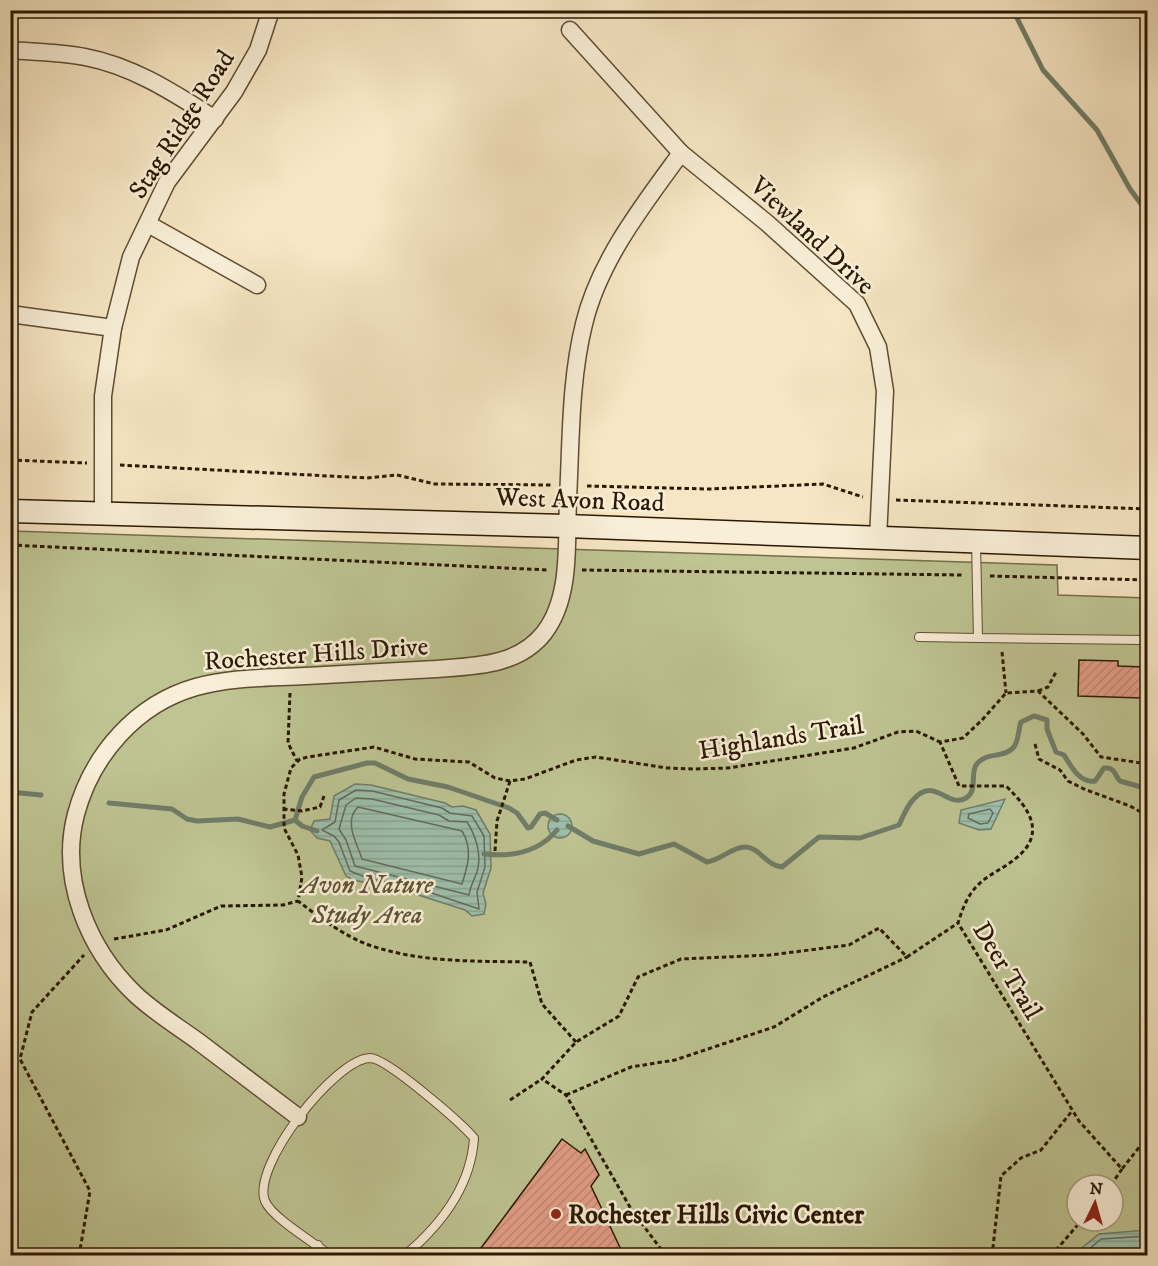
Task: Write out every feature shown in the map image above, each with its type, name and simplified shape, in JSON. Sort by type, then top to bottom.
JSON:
[{"type":"street","name":"Stag Ridge Road","points":[[103,514],[103,396],[112,328],[131,257],[167,182],[234,92],[258,50],[271,10]]},
{"type":"street","name":"Viewland Drive","points":[[570,30],[681,153],[767,223],[857,304],[878,347],[885,391],[878,539]]},
{"type":"street","points":[[10,50],[84,57],[114,64],[171,91],[215,118]]},
{"type":"street","name":"Rochester Hills Drive","points":[[298,1117],[150,1007],[118,976],[95,943],[76,891],[72,840],[74,821],[85,787],[103,755],[137,717],[180,693],[226,681],[481,666],[520,654],[543,634],[555,612],[564,580],[574,393],[583,325],[598,281],[607,265],[650,195],[681,153]]},
{"type":"street","points":[[148,224],[257,285]]},
{"type":"street","points":[[10,314],[112,328]]},
{"type":"street","name":"West Avon Road","points":[[10,511],[566,526],[1148,548]]},
{"type":"lane","points":[[976,542],[978,638]]},
{"type":"lane","points":[[919,637],[1143,639]]},
{"type":"lane","points":[[331,1256],[268,1206],[263,1194],[270,1164],[298,1117],[346,1069],[362,1060],[374,1059],[400,1075],[461,1123],[474,1138],[471,1163],[458,1192],[431,1230],[404,1256]]},
{"type":"lane","points":[[310,1256],[318,1245]]},
{"type":"path","points":[[10,460],[86,463]]},
{"type":"path","points":[[116,465],[367,478],[397,475],[435,484],[556,485]]},
{"type":"path","points":[[587,486],[709,489],[823,484],[866,498]]},
{"type":"path","points":[[900,500],[1148,509]]},
{"type":"path","points":[[10,544],[546,570]]},
{"type":"path","points":[[582,570],[1148,580]]},
{"type":"path","points":[[1003,638],[1003,688],[1006,693]]},
{"type":"path","points":[[940,742],[963,738],[1006,693],[1038,691],[1048,687],[1056,672]]},
{"type":"path","points":[[291,677],[288,742],[297,761]]},
{"type":"path","points":[[1038,691],[1083,734],[1101,757],[1148,764]]},
{"type":"path","name":"Highlands Trail","points":[[510,781],[525,779],[576,760],[596,757],[667,768],[728,768],[854,748],[898,732],[916,731],[940,742]]},
{"type":"path","name":"Deer Trail","points":[[940,742],[958,786],[1006,786],[1029,815],[1034,827],[1030,842],[1016,858],[975,887],[964,904],[958,923],[1079,1121],[1122,1169]]},
{"type":"path","points":[[1035,744],[1038,759],[1060,771],[1068,781],[1130,806],[1148,816]]},
{"type":"path","points":[[298,901],[302,877],[298,855],[286,835],[283,810],[288,778],[291,768],[297,761],[374,747],[416,759],[469,762],[495,778],[510,781],[497,821],[495,851]]},
{"type":"path","points":[[283,810],[302,811],[322,806],[324,796]]},
{"type":"path","points":[[79,1256],[90,1191],[20,1059],[32,1012],[95,943],[166,930],[221,906],[283,905],[298,901],[367,944],[394,952],[445,960],[530,962],[542,1004],[576,1042]]},
{"type":"path","points":[[566,1095],[631,1067],[675,1060],[774,1027],[823,997],[907,957],[958,923]]},
{"type":"path","points":[[510,1100],[542,1079],[576,1042],[619,1016],[638,977],[681,959],[770,955],[849,945],[879,928],[907,957]]},
{"type":"path","points":[[542,1079],[566,1095],[631,1209],[666,1256]]},
{"type":"path","points":[[992,1256],[1001,1176],[1021,1158],[1041,1150],[1072,1110]]},
{"type":"path","points":[[1119,1173],[1148,1136]]},
{"type":"path","points":[[1051,1256],[1071,1233]]},
{"type":"green space","name":"Avon Nature Study Area","points":[[12,531],[1057,565],[1058,595],[1147,598],[1147,1255],[11,1256]]},
{"type":"water","points":[[355,784],[371,785],[445,803],[452,807],[463,806],[476,810],[490,834],[491,868],[483,893],[486,904],[484,914],[472,916],[465,910],[409,892],[353,880],[346,876],[330,841],[317,838],[310,830],[314,821],[330,819],[334,796]]},
{"type":"water","points":[[1005,799],[991,829],[979,830],[959,823],[961,810]]},
{"type":"water","points":[[560,814],[568,818],[572,826],[568,834],[560,838],[552,834],[548,826],[552,818]]},
{"type":"water","points":[[1147,1230],[1147,1255],[1073,1255],[1099,1234]]},
{"type":"building","points":[[1079,660],[1118,661],[1118,666],[1143,667],[1142,698],[1078,696]]},
{"type":"building","name":"Rochester Hills Civic Center","points":[[562,1139],[581,1153],[585,1149],[599,1175],[591,1186],[624,1256],[475,1256]]},
{"type":"waterway","points":[[1013,10],[1043,70],[1097,130],[1130,189],[1141,204],[1148,207]]},
{"type":"waterway","points":[[568,826],[593,841],[639,854],[674,844],[707,862],[744,847],[754,850],[771,863],[782,867],[819,837],[860,838],[899,825],[912,801],[927,791],[934,791],[953,799],[966,798],[972,791],[976,765],[989,756],[1004,753],[1013,748],[1021,722],[1034,716],[1047,720],[1047,729],[1056,752],[1064,755],[1080,777],[1095,781],[1104,768],[1108,768],[1113,770],[1120,781],[1148,789]]},
{"type":"waterway","points":[[109,803],[172,809],[187,819],[197,821],[238,819],[270,827],[295,820],[302,797],[314,777],[375,763],[408,779],[448,787],[509,808],[517,813],[528,828],[540,814],[545,813],[557,820]]},
{"type":"waterway","points":[[10,792],[41,795]]},
{"type":"waterway","points":[[295,820],[302,826],[317,831]]},
{"type":"waterway","points":[[484,854],[504,855],[524,851],[542,843],[557,830]]},
{"type":"place","name":"Rochester Hills Civic Center","points":[[556,1214]]}]
